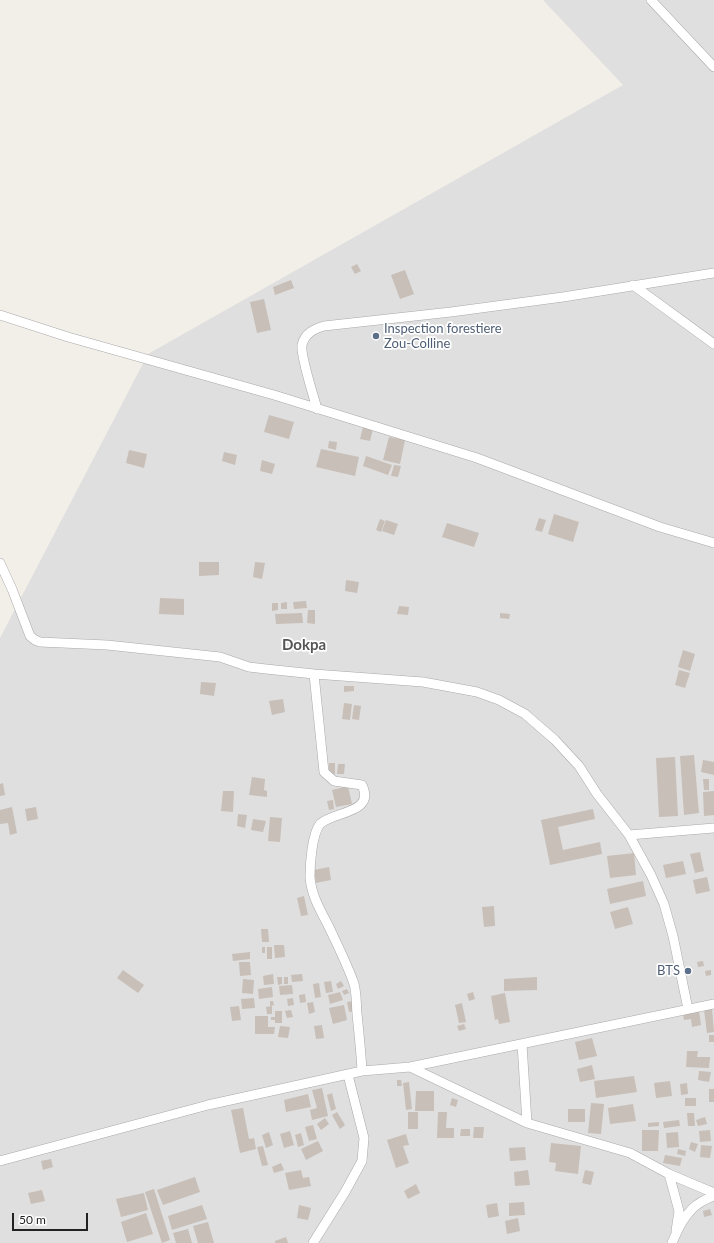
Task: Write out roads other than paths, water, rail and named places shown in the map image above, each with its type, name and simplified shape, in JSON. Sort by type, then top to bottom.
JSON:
[{"type":"street","points":[[651,0],[714,67]]},
{"type":"street","points":[[317,409],[302,346],[306,336],[314,328],[563,297],[714,273]]},
{"type":"street","points":[[633,285],[714,344]]},
{"type":"street","points":[[0,315],[68,337],[317,409],[477,458],[660,527],[714,543]]},
{"type":"street","points":[[0,563],[12,589],[30,636],[40,642],[107,645],[220,657],[249,668],[422,682],[471,691],[499,700],[525,714],[555,740],[579,766],[597,794],[629,834],[651,875],[664,904],[675,943],[688,1009]]},
{"type":"street","points":[[314,674],[324,772],[334,781],[362,784],[365,790],[364,799],[359,806],[348,812],[326,819],[320,825],[314,836],[310,877],[313,893],[354,982],[362,1071]]},
{"type":"street","points":[[629,834],[714,828]]},
{"type":"street","points":[[0,1161],[208,1105],[362,1071],[410,1067],[714,1004]]},
{"type":"street","points":[[522,1044],[527,1123]]},
{"type":"street","points":[[410,1067],[527,1123],[630,1154],[669,1174],[714,1194]]},
{"type":"street","points":[[312,1243],[345,1192],[362,1161],[364,1138],[348,1075]]},
{"type":"street","points":[[669,1174],[679,1211],[674,1239]]},
{"type":"street","points":[[674,1239],[692,1209],[714,1194]]},
{"type":"place","name":"Inspection forestiere Zou-Colline","points":[[376,336]]},
{"type":"place","name":"BTS","points":[[688,971]]},
{"type":"district","name":"Dokpa","points":[[304,645]]}]
